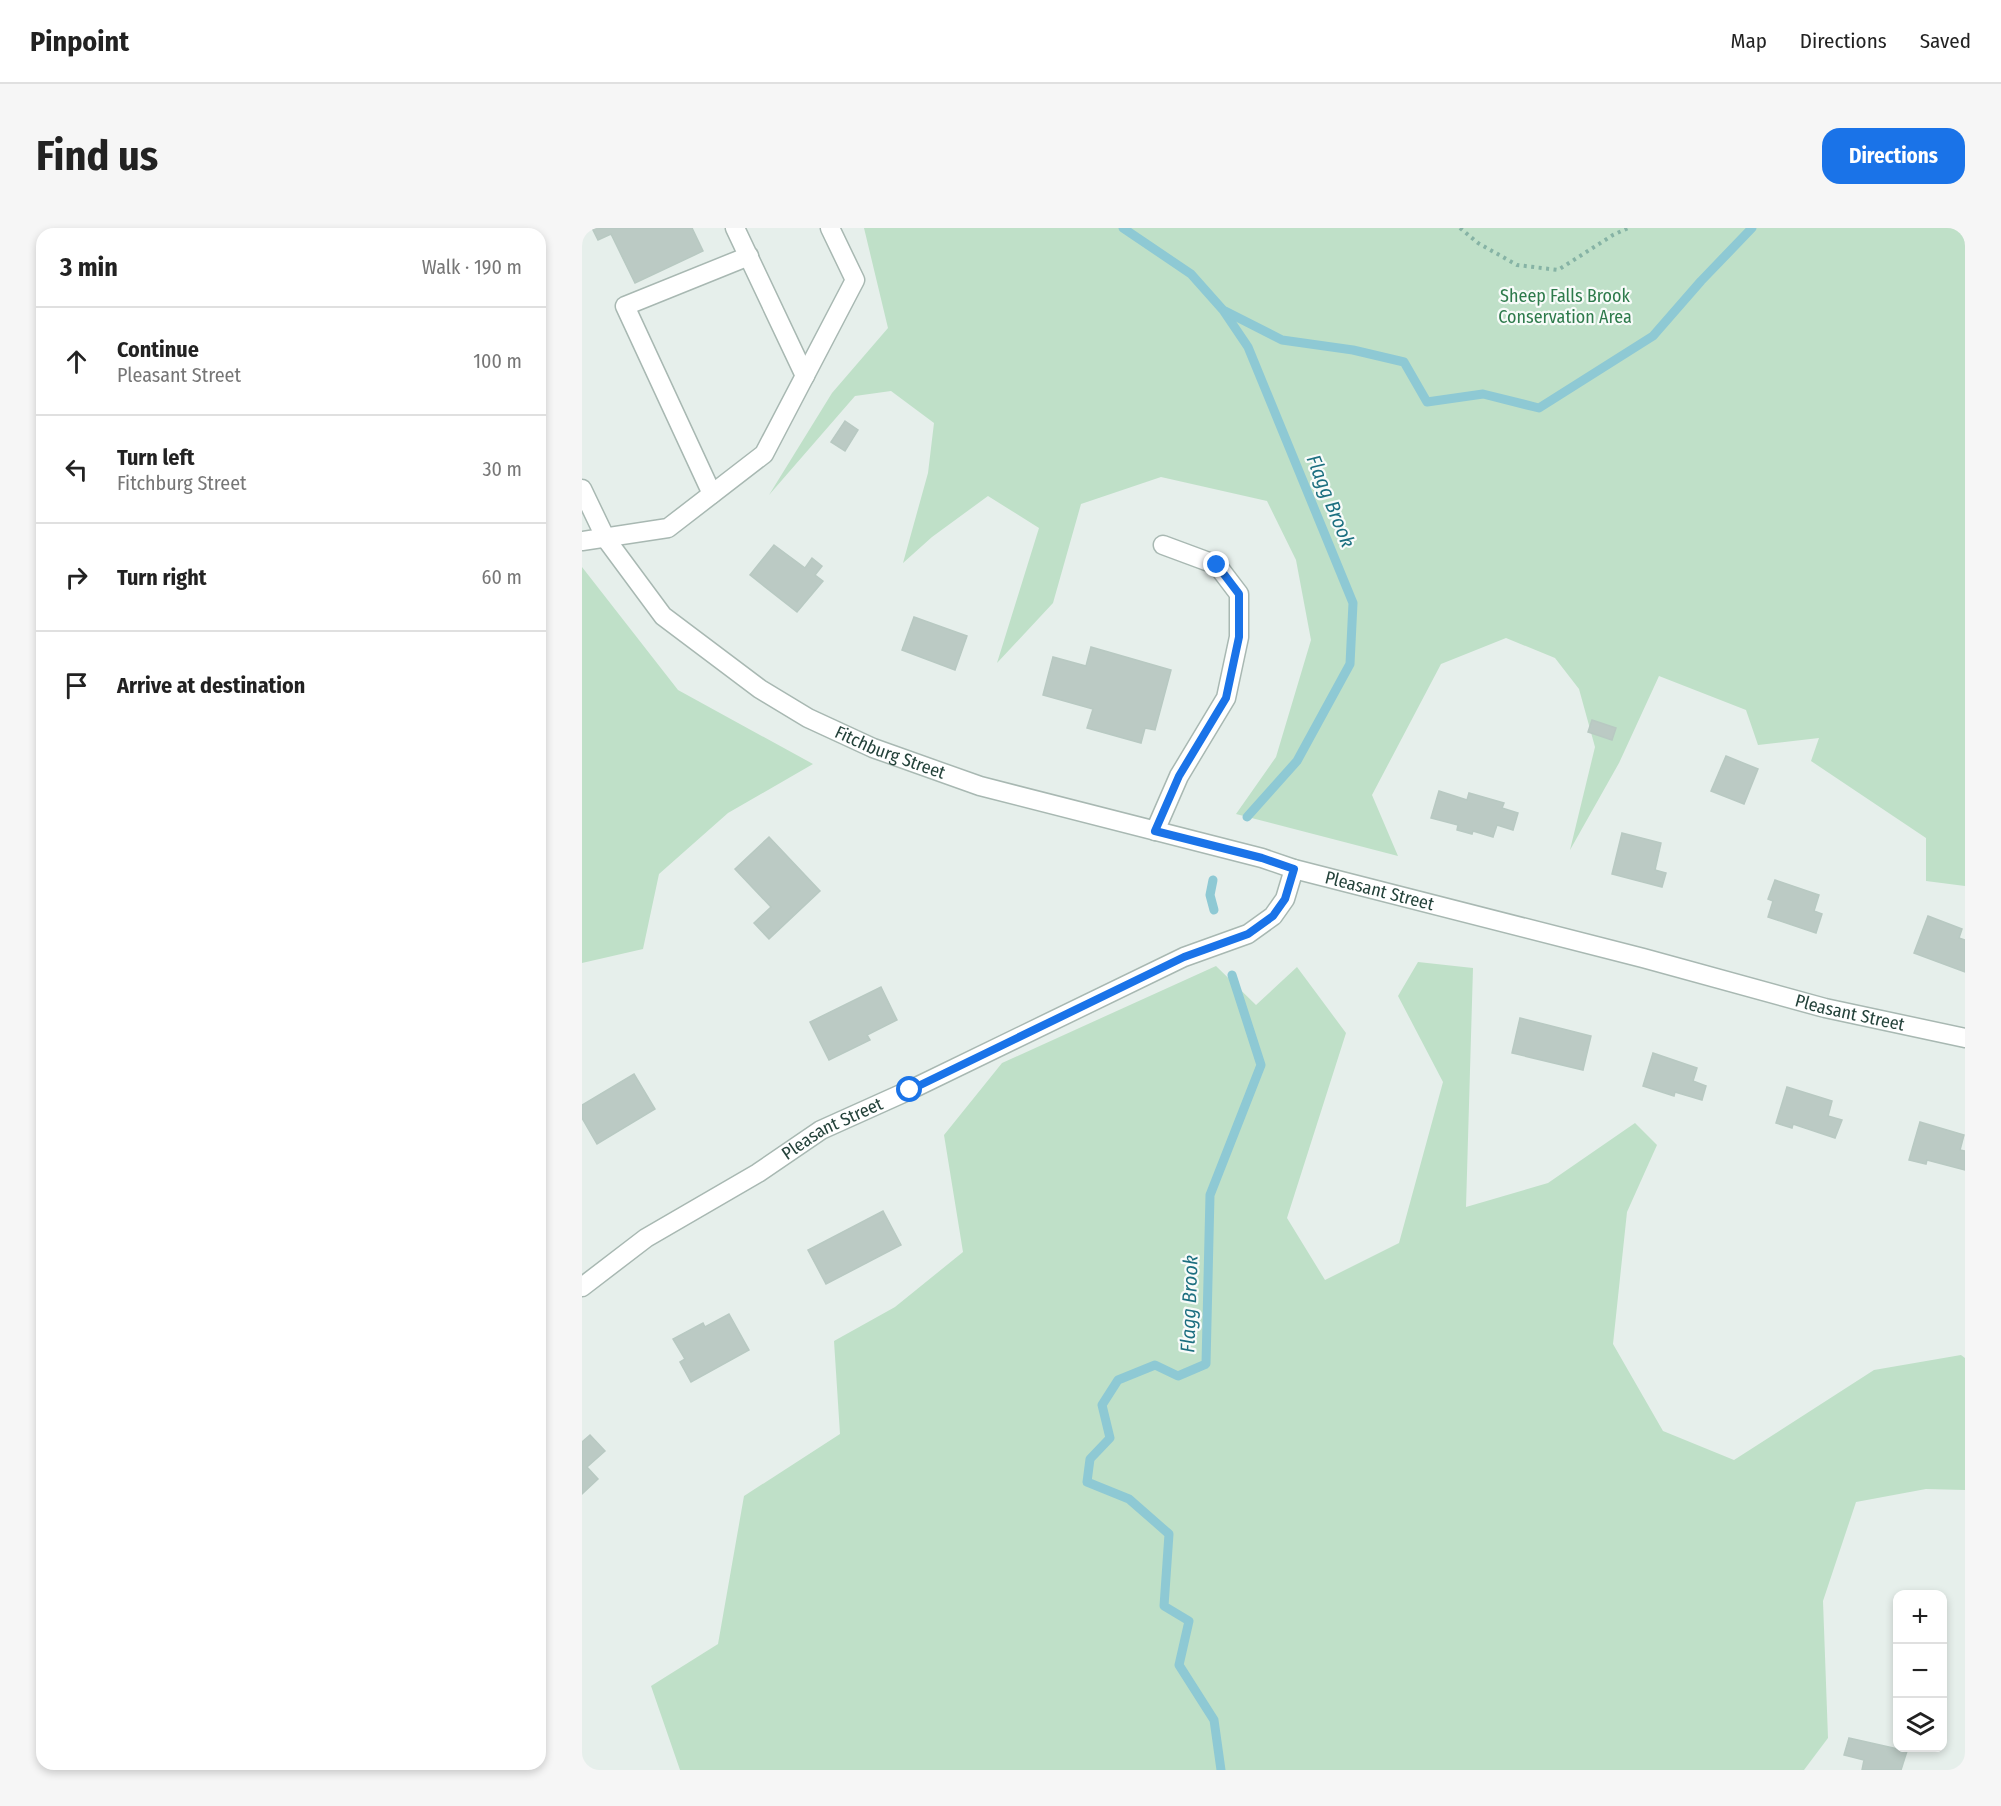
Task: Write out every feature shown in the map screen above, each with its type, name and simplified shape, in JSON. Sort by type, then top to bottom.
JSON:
[{"type":"street","points":[[735,228],[805,376]]},
{"type":"street","points":[[582,541],[606,540],[668,528],[764,454],[855,280],[830,228]]},
{"type":"street","points":[[712,494],[626,306],[748,256]]},
{"type":"street","name":"Fitchburg Street","points":[[582,489],[606,540],[663,616],[759,689],[808,718],[873,748],[980,786],[1262,858],[1294,869]]},
{"type":"street","points":[[1155,831],[1179,776],[1226,698],[1239,637],[1239,594],[1217,565],[1163,545]]},
{"type":"street","name":"Pleasant Street","points":[[582,1287],[646,1239],[758,1173],[821,1130],[910,1090],[1184,957],[1248,934],[1273,916],[1285,899],[1294,869],[1643,958],[1825,1008],[1965,1038]]},
{"type":"path","points":[[1460,228],[1478,243],[1517,265],[1558,270],[1612,234],[1628,228]]},
{"type":"green space","name":"Sheep Falls Brook Conservation Area","points":[[864,228],[1965,228],[1965,886],[1926,881],[1926,838],[1811,761],[1819,738],[1758,745],[1746,710],[1659,676],[1619,763],[1570,850],[1595,747],[1579,689],[1555,658],[1506,638],[1441,664],[1372,795],[1398,856],[1236,814],[1276,757],[1311,640],[1296,560],[1267,501],[1161,477],[1081,504],[1053,603],[997,663],[1039,528],[988,496],[932,537],[903,563],[928,473],[934,423],[891,391],[855,396],[769,495],[832,393],[888,328]]},
{"type":"green space","points":[[582,567],[678,690],[813,764],[728,813],[659,874],[643,949],[582,963]]},
{"type":"green space","points":[[1418,962],[1473,968],[1466,1207],[1548,1183],[1635,1123],[1657,1145],[1627,1212],[1613,1344],[1663,1431],[1734,1460],[1874,1370],[1961,1355],[1965,1358],[1965,1490],[1926,1489],[1856,1502],[1823,1601],[1828,1738],[1804,1770],[680,1770],[651,1686],[718,1644],[744,1496],[840,1434],[834,1341],[895,1307],[963,1252],[944,1135],[1002,1063],[1216,966],[1256,1005],[1297,967],[1346,1033],[1287,1218],[1325,1280],[1399,1243],[1443,1082],[1398,996]]},
{"type":"building","points":[[592,228],[692,228],[703,251],[635,283],[611,234],[598,240]]},
{"type":"building","points":[[845,421],[858,430],[845,451],[831,442]]},
{"type":"building","points":[[774,545],[805,568],[812,558],[822,566],[815,575],[823,581],[797,612],[750,575]]},
{"type":"building","points":[[914,617],[967,636],[955,670],[902,650]]},
{"type":"building","points":[[1091,647],[1171,670],[1155,730],[1145,728],[1141,743],[1087,728],[1093,709],[1043,695],[1053,657],[1086,666]]},
{"type":"building","points":[[1592,720],[1616,728],[1612,740],[1588,732]]},
{"type":"building","points":[[1726,756],[1758,769],[1744,804],[1711,791]]},
{"type":"building","points":[[1439,791],[1467,800],[1469,793],[1504,803],[1502,808],[1518,813],[1513,830],[1497,825],[1493,837],[1473,831],[1472,834],[1457,830],[1458,825],[1431,818]]},
{"type":"building","points":[[1622,833],[1661,843],[1655,870],[1666,873],[1662,887],[1612,874]]},
{"type":"building","points":[[769,837],[820,891],[769,939],[754,923],[771,907],[735,869]]},
{"type":"building","points":[[1775,880],[1819,895],[1814,911],[1822,914],[1816,933],[1768,917],[1773,901],[1768,899]]},
{"type":"building","points":[[1928,916],[1962,929],[1959,938],[1965,940],[1965,972],[1914,953]]},
{"type":"building","points":[[881,987],[897,1020],[867,1035],[870,1040],[829,1060],[810,1022]]},
{"type":"building","points":[[1520,1018],[1591,1036],[1583,1070],[1512,1053]]},
{"type":"building","points":[[1653,1053],[1697,1068],[1693,1081],[1706,1086],[1702,1100],[1675,1092],[1674,1096],[1643,1086]]},
{"type":"building","points":[[634,1074],[655,1109],[597,1144],[582,1118],[582,1105]]},
{"type":"building","points":[[1787,1087],[1832,1101],[1828,1116],[1842,1120],[1835,1138],[1793,1124],[1792,1128],[1776,1123]]},
{"type":"building","points":[[1920,1122],[1964,1135],[1960,1150],[1965,1151],[1965,1170],[1927,1160],[1926,1164],[1909,1160]]},
{"type":"building","points":[[883,1211],[901,1245],[826,1284],[808,1250]]},
{"type":"building","points":[[729,1314],[749,1350],[691,1382],[680,1362],[685,1359],[673,1339],[703,1323],[705,1327]]},
{"type":"building","points":[[590,1435],[605,1451],[587,1467],[598,1479],[582,1494],[582,1442]]},
{"type":"building","points":[[1849,1738],[1893,1748],[1893,1752],[1907,1752],[1901,1770],[1862,1770],[1864,1760],[1844,1755]]},
{"type":"waterway","name":"Flagg Brook","points":[[1123,228],[1191,274],[1223,310],[1248,347],[1353,603],[1350,664],[1297,761],[1247,817]]},
{"type":"waterway","points":[[1225,311],[1282,340],[1353,350],[1404,362],[1427,402],[1483,394],[1539,408],[1653,336],[1752,228]]},
{"type":"waterway","name":"Flagg Brook","points":[[1213,880],[1210,895],[1214,910]]},
{"type":"waterway","name":"Flagg Brook","points":[[1221,1770],[1214,1720],[1179,1665],[1189,1621],[1164,1606],[1169,1534],[1129,1499],[1087,1482],[1090,1459],[1110,1438],[1102,1405],[1118,1380],[1155,1365],[1178,1376],[1206,1364],[1210,1195],[1261,1065],[1232,975]]},
{"type":"route","points":[[910,1090],[1184,957],[1248,934],[1273,916],[1285,899],[1294,869],[1262,858],[1155,831],[1179,776],[1226,698],[1239,637],[1239,594],[1217,565]]}]
